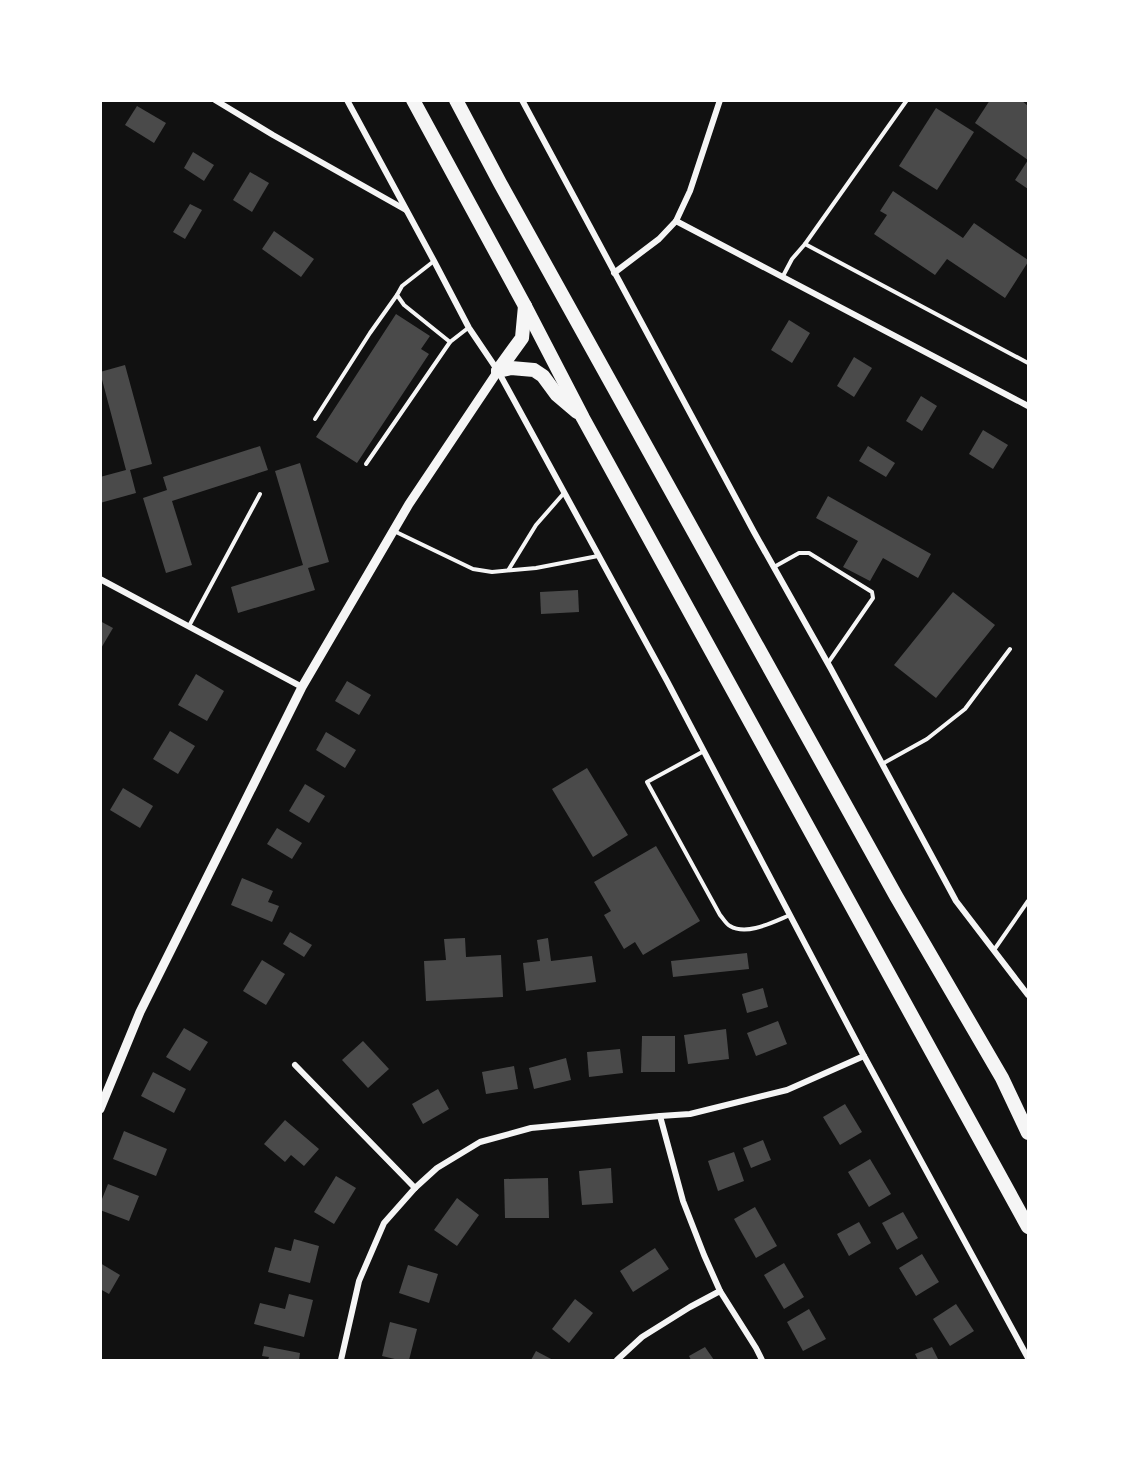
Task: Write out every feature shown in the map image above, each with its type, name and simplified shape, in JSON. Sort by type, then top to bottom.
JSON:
[{"type":"highway","points":[[413,100],[583,418],[1029,1227]]},
{"type":"highway","points":[[456,100],[890,886],[1002,1078],[1029,1133]]},
{"type":"highway","points":[[498,371],[522,338],[525,306]]},
{"type":"highway","points":[[498,371],[511,368],[534,370],[543,376],[557,395],[583,418]]},
{"type":"highway","points":[[1002,1078],[1029,1114]]},
{"type":"street","points":[[215,100],[406,210]]},
{"type":"street","points":[[347,100],[469,328],[498,371],[599,556],[864,1056],[1029,1358]]},
{"type":"street","points":[[522,100],[956,901],[1029,995]]},
{"type":"street","points":[[614,273],[659,239],[676,221],[690,191],[720,100]]},
{"type":"street","points":[[676,221],[1029,406]]},
{"type":"street","points":[[100,1109],[140,1012],[302,687],[409,504],[498,371]]},
{"type":"street","points":[[100,579],[302,687]]},
{"type":"street","points":[[341,1360],[359,1281],[384,1223],[415,1188],[437,1168],[480,1142],[531,1128],[690,1114],[787,1090],[864,1056]]},
{"type":"street","points":[[295,1065],[415,1188]]},
{"type":"street","points":[[660,1116],[683,1201],[704,1255],[720,1291],[762,1360]]},
{"type":"street","points":[[617,1360],[642,1337],[720,1291]]},
{"type":"lane","points":[[783,276],[792,259],[907,100]]},
{"type":"lane","points":[[805,244],[1029,363]]},
{"type":"lane","points":[[315,419],[402,286],[434,261]]},
{"type":"lane","points":[[397,295],[404,305],[450,342]]},
{"type":"lane","points":[[366,464],[450,342],[469,328]]},
{"type":"lane","points":[[508,570],[536,525],[564,492]]},
{"type":"lane","points":[[189,626],[260,494]]},
{"type":"lane","points":[[393,530],[473,569],[492,572],[599,556]]},
{"type":"lane","points":[[774,567],[799,553],[809,553],[872,592],[873,598],[828,663]]},
{"type":"lane","points":[[882,764],[927,739],[964,709],[1010,648]]},
{"type":"lane","points":[[704,751],[647,782],[720,915],[729,926],[747,931],[790,915]]},
{"type":"lane","points":[[994,950],[1029,901]]},
{"type":"building","points":[[990,100],[1021,100],[1028,106],[1028,160],[975,123]]},
{"type":"building","points":[[137,106],[166,123],[154,143],[125,125]]},
{"type":"building","points":[[936,108],[974,132],[937,190],[899,166]]},
{"type":"building","points":[[193,152],[214,165],[204,181],[184,168]]},
{"type":"building","points":[[1028,160],[1028,189],[1015,180]]},
{"type":"building","points":[[250,172],[269,183],[252,212],[233,200]]},
{"type":"building","points":[[893,191],[963,238],[974,223],[1028,260],[1005,298],[947,259],[935,275],[874,234],[887,215],[880,211]]},
{"type":"building","points":[[190,204],[202,210],[185,239],[173,232]]},
{"type":"building","points":[[274,231],[314,259],[301,277],[262,249]]},
{"type":"building","points":[[396,314],[430,336],[421,349],[429,354],[357,463],[316,437]]},
{"type":"building","points":[[789,320],[810,333],[792,363],[771,350]]},
{"type":"building","points":[[854,357],[872,368],[854,397],[837,386]]},
{"type":"building","points":[[125,365],[152,464],[130,470],[136,493],[100,503],[100,477],[126,470],[100,372]]},
{"type":"building","points":[[921,396],[937,406],[922,431],[906,421]]},
{"type":"building","points":[[983,430],[1008,445],[993,469],[969,454]]},
{"type":"building","points":[[260,446],[268,470],[172,501],[192,565],[166,573],[143,498],[167,490],[163,477]]},
{"type":"building","points":[[868,446],[895,463],[886,477],[859,461]]},
{"type":"building","points":[[300,463],[329,562],[308,568],[315,590],[238,613],[231,587],[303,565],[275,471]]},
{"type":"building","points":[[828,496],[931,554],[918,578],[883,558],[870,581],[843,567],[858,541],[816,518]]},
{"type":"building","points":[[578,590],[579,612],[541,614],[540,592]]},
{"type":"building","points":[[953,592],[995,625],[936,698],[894,665]]},
{"type":"building","points":[[100,621],[113,628],[100,650]]},
{"type":"building","points":[[196,674],[224,691],[207,721],[178,705]]},
{"type":"building","points":[[347,681],[371,695],[359,715],[335,701]]},
{"type":"building","points":[[170,731],[195,746],[178,774],[153,759]]},
{"type":"building","points":[[326,732],[356,750],[345,768],[316,750]]},
{"type":"building","points":[[587,768],[628,835],[593,857],[552,789]]},
{"type":"building","points":[[305,784],[325,796],[309,823],[289,811]]},
{"type":"building","points":[[123,788],[153,806],[140,828],[110,810]]},
{"type":"building","points":[[277,828],[302,843],[292,859],[267,844]]},
{"type":"building","points":[[656,846],[700,921],[643,955],[635,942],[624,949],[604,915],[611,911],[594,882]]},
{"type":"building","points":[[242,878],[273,891],[268,902],[279,906],[272,922],[231,905]]},
{"type":"building","points":[[290,932],[312,945],[304,957],[283,944]]},
{"type":"building","points":[[465,938],[466,957],[501,955],[503,997],[426,1001],[424,961],[446,960],[444,939]]},
{"type":"building","points":[[548,938],[551,961],[592,956],[596,982],[526,991],[523,963],[540,961],[537,940]]},
{"type":"building","points":[[747,953],[749,969],[673,977],[671,961]]},
{"type":"building","points":[[262,960],[285,974],[266,1005],[243,991]]},
{"type":"building","points":[[763,988],[768,1007],[747,1013],[742,994]]},
{"type":"building","points":[[778,1021],[787,1044],[756,1056],[747,1033]]},
{"type":"building","points":[[184,1028],[208,1042],[190,1071],[166,1057]]},
{"type":"building","points":[[726,1029],[729,1059],[688,1064],[684,1035]]},
{"type":"building","points":[[642,1036],[675,1036],[675,1072],[641,1072]]},
{"type":"building","points":[[363,1041],[389,1069],[368,1088],[342,1060]]},
{"type":"building","points":[[620,1049],[623,1073],[589,1077],[587,1052]]},
{"type":"building","points":[[566,1058],[571,1080],[534,1089],[529,1068]]},
{"type":"building","points":[[514,1066],[518,1089],[486,1094],[482,1072]]},
{"type":"building","points":[[153,1072],[186,1089],[174,1113],[141,1096]]},
{"type":"building","points":[[438,1089],[449,1109],[423,1124],[412,1104]]},
{"type":"building","points":[[845,1104],[862,1132],[840,1145],[823,1117]]},
{"type":"building","points":[[285,1120],[319,1149],[304,1166],[291,1155],[285,1162],[264,1144]]},
{"type":"building","points":[[124,1131],[167,1149],[156,1176],[113,1159]]},
{"type":"building","points":[[763,1140],[771,1160],[751,1168],[743,1148]]},
{"type":"building","points":[[734,1152],[744,1181],[718,1191],[708,1161]]},
{"type":"building","points":[[870,1159],[891,1194],[869,1207],[848,1172]]},
{"type":"building","points":[[611,1168],[613,1203],[582,1205],[579,1171]]},
{"type":"building","points":[[336,1176],[356,1188],[334,1224],[314,1212]]},
{"type":"building","points":[[548,1178],[549,1218],[505,1218],[504,1179]]},
{"type":"building","points":[[108,1184],[139,1196],[129,1221],[100,1210]]},
{"type":"building","points":[[457,1198],[479,1215],[457,1246],[434,1230]]},
{"type":"building","points":[[755,1207],[777,1246],[756,1258],[734,1219]]},
{"type":"building","points":[[903,1212],[918,1238],[897,1250],[882,1223]]},
{"type":"building","points":[[859,1222],[871,1243],[849,1256],[837,1234]]},
{"type":"building","points":[[294,1239],[319,1246],[310,1283],[268,1272],[275,1247],[291,1251]]},
{"type":"building","points":[[655,1248],[669,1269],[633,1292],[620,1271]]},
{"type":"building","points":[[922,1254],[939,1282],[916,1296],[899,1268]]},
{"type":"building","points":[[100,1263],[120,1275],[109,1294],[100,1289]]},
{"type":"building","points":[[784,1263],[804,1297],[784,1309],[764,1275]]},
{"type":"building","points":[[408,1265],[438,1274],[429,1303],[399,1293]]},
{"type":"building","points":[[289,1294],[313,1300],[304,1337],[254,1324],[260,1303],[285,1309]]},
{"type":"building","points":[[575,1299],[593,1313],[569,1343],[552,1329]]},
{"type":"building","points":[[956,1304],[974,1331],[950,1346],[933,1319]]},
{"type":"building","points":[[809,1309],[826,1339],[803,1351],[787,1322]]},
{"type":"building","points":[[390,1322],[417,1329],[409,1360],[382,1356]]},
{"type":"building","points":[[264,1346],[300,1353],[299,1360],[268,1360],[269,1357],[262,1356]]},
{"type":"building","points":[[705,1347],[714,1360],[691,1360],[689,1356]]},
{"type":"building","points":[[932,1347],[938,1359],[918,1360],[915,1354]]},
{"type":"building","points":[[536,1351],[553,1360],[531,1360]]}]
